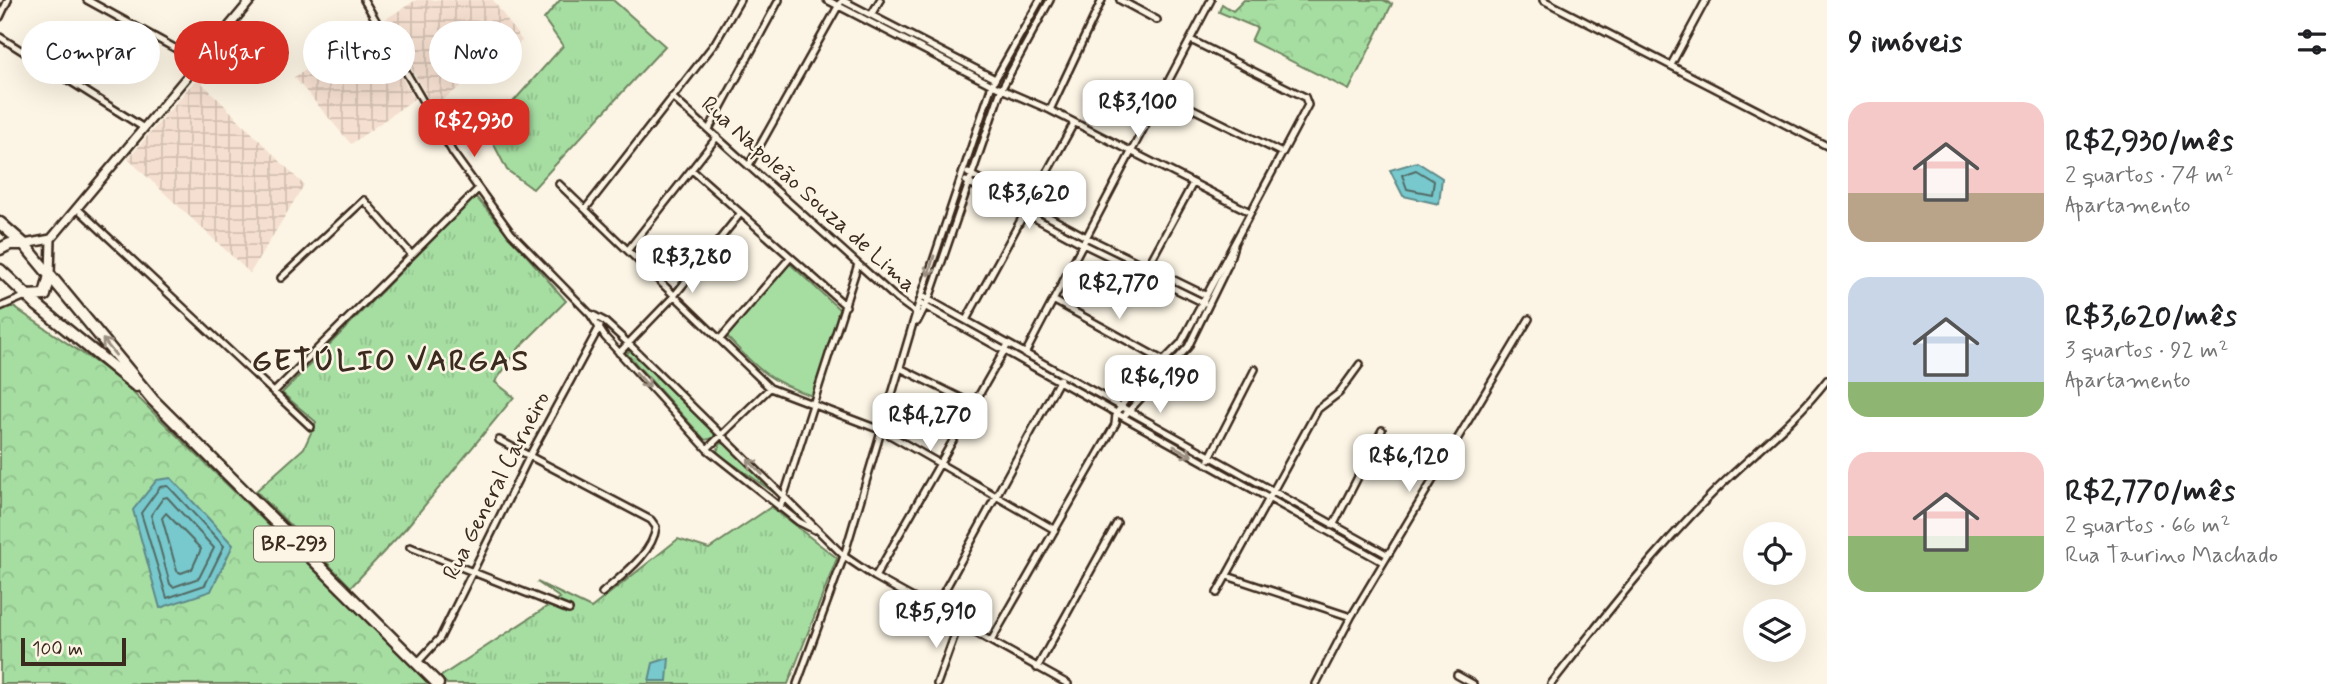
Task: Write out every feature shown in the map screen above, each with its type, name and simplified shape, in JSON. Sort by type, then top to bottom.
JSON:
[{"type":"highway","name":"BR-293","points":[[0,223],[24,244],[153,400]]},
{"type":"highway","points":[[0,249],[10,244],[24,244]]},
{"type":"highway","name":"BR-293","points":[[0,270],[27,296],[153,400],[438,684]]},
{"type":"highway","points":[[27,296],[45,295],[50,275]]},
{"type":"street","points":[[0,17],[8,0]]},
{"type":"street","points":[[87,0],[174,48]]},
{"type":"street","points":[[234,21],[251,0]]},
{"type":"street","points":[[364,0],[414,89],[478,189],[511,233],[590,314],[598,329],[707,449],[780,508],[816,530]]},
{"type":"street","points":[[586,208],[715,43],[740,0]]},
{"type":"street","points":[[709,129],[779,0]]},
{"type":"street","points":[[827,0],[841,2],[955,66],[992,85],[1003,86]]},
{"type":"street","points":[[869,18],[880,0]]},
{"type":"street","points":[[919,315],[921,299],[940,238],[992,85],[1040,0]]},
{"type":"street","points":[[797,684],[844,556],[915,324],[929,299],[990,119],[1003,86],[1050,0]]},
{"type":"street","points":[[1050,110],[1102,0]]},
{"type":"street","points":[[1120,0],[1157,20]]},
{"type":"street","points":[[1022,359],[1211,0]]},
{"type":"street","points":[[1543,0],[1827,146]]},
{"type":"street","points":[[1671,65],[1706,0]]},
{"type":"street","points":[[749,165],[841,2]]},
{"type":"street","points":[[869,18],[995,78],[1014,93],[1250,212]]},
{"type":"street","points":[[0,37],[144,128]]},
{"type":"street","points":[[991,641],[1115,424],[1116,414],[1136,388],[1181,343],[1200,301],[1308,105],[1305,97],[1191,40]]},
{"type":"street","points":[[1012,49],[1020,54]]},
{"type":"street","points":[[955,66],[959,60]]},
{"type":"street","points":[[24,244],[51,239],[181,84]]},
{"type":"street","points":[[1163,94],[1282,153]]},
{"type":"street","name":"Rua Napoleão Souza de Lima","points":[[672,97],[858,264],[919,315]]},
{"type":"street","points":[[981,116],[990,119]]},
{"type":"street","points":[[965,323],[1074,123]]},
{"type":"street","points":[[628,250],[717,137]]},
{"type":"street","points":[[692,170],[789,259],[846,306]]},
{"type":"street","points":[[963,171],[1083,244],[1208,305]]},
{"type":"street","points":[[960,179],[1211,298]]},
{"type":"street","points":[[1144,274],[1193,183]]},
{"type":"street","points":[[559,184],[770,388],[883,431],[1055,530]]},
{"type":"street","points":[[274,392],[478,189]]},
{"type":"street","points":[[281,278],[364,200],[411,254]]},
{"type":"street","points":[[78,208],[311,427]]},
{"type":"street","points":[[619,353],[674,296],[740,214]]},
{"type":"street","points":[[940,238],[948,241]]},
{"type":"street","points":[[50,275],[51,239]]},
{"type":"street","points":[[1115,424],[1124,418],[1143,393],[1188,347],[1228,265],[1234,242]]},
{"type":"street","points":[[1116,260],[1120,253]]},
{"type":"street","points":[[720,339],[789,259]]},
{"type":"street","points":[[780,508],[816,404],[858,264]]},
{"type":"street","points":[[1172,287],[1176,280]]},
{"type":"street","points":[[0,307],[27,296]]},
{"type":"street","points":[[921,299],[926,306],[965,323]]},
{"type":"street","points":[[921,299],[929,299],[1007,346],[1026,352],[1120,408],[1388,555]]},
{"type":"street","points":[[1053,300],[1170,365]]},
{"type":"street","points":[[590,314],[604,321],[628,343],[844,556],[875,577],[1068,684]]},
{"type":"street","points":[[1316,684],[1383,562],[1530,319]]},
{"type":"street","name":"Rua General Carneiro","points":[[417,663],[440,638],[530,455],[604,321]]},
{"type":"street","points":[[1007,346],[1022,359],[1116,414],[1383,562]]},
{"type":"street","points":[[875,577],[1007,346]]},
{"type":"street","points":[[1217,593],[1318,409],[1339,393],[1360,364]]},
{"type":"street","points":[[902,369],[973,404]]},
{"type":"street","points":[[1206,464],[1255,369]]},
{"type":"street","points":[[934,610],[1062,375]]},
{"type":"street","points":[[1551,684],[1660,548],[1715,491],[1770,442],[1827,380]]},
{"type":"street","points":[[707,449],[770,388]]},
{"type":"street","points":[[1136,388],[1143,393]]},
{"type":"street","points":[[1329,531],[1382,430]]},
{"type":"street","points":[[1160,438],[1163,431]]},
{"type":"street","points":[[499,440],[636,511],[651,520],[656,527],[653,541],[641,556],[602,593]]},
{"type":"street","points":[[1238,481],[1242,474]]},
{"type":"street","points":[[1300,515],[1304,507]]},
{"type":"street","points":[[1037,668],[1116,523]]},
{"type":"street","points":[[410,547],[569,610]]},
{"type":"street","points":[[1227,576],[1351,617]]},
{"type":"street","points":[[937,684],[959,622]]},
{"type":"street","points":[[1457,675],[1473,684]]},
{"type":"shaded area","points":[[416,0],[493,0],[508,21],[429,21],[429,84],[464,84],[433,107],[415,75],[415,21],[384,20]]},
{"type":"shaded area","points":[[303,72],[303,84],[405,84],[414,99],[351,144],[294,77]]},
{"type":"shaded area","points":[[192,84],[203,84],[304,185],[250,273],[128,159]]},
{"type":"green space","points":[[560,0],[613,0],[665,46],[533,189],[507,170],[487,131],[563,46],[544,19]]},
{"type":"green space","points":[[1244,0],[1383,0],[1392,4],[1349,90],[1251,41],[1257,28],[1219,12],[1222,4],[1233,11]]},
{"type":"green space","points":[[475,196],[566,301],[520,347],[495,382],[514,397],[406,528],[351,587],[256,491],[304,448],[316,422],[282,393]]},
{"type":"green space","points":[[789,263],[840,310],[812,396],[784,385],[765,373],[727,337]]},
{"type":"green space","points":[[4,304],[15,308],[116,376],[431,684],[0,684],[0,308]]},
{"type":"green space","points":[[630,349],[714,431],[714,438],[705,440],[627,354]]},
{"type":"green space","points":[[721,443],[726,444],[779,496],[720,455],[717,451]]},
{"type":"green space","points":[[771,507],[837,558],[788,684],[447,684],[440,677],[560,598],[537,582],[591,608],[678,539],[709,549]]},
{"type":"water","points":[[1417,162],[1442,178],[1439,204],[1403,196],[1390,170]]},
{"type":"water","points":[[171,478],[233,545],[211,591],[160,608],[133,510],[157,480]]},
{"type":"water","points":[[669,658],[667,681],[649,681],[653,663]]},
{"type":"district","name":"GETÚLIO VARGAS","points":[[391,361]]}]
